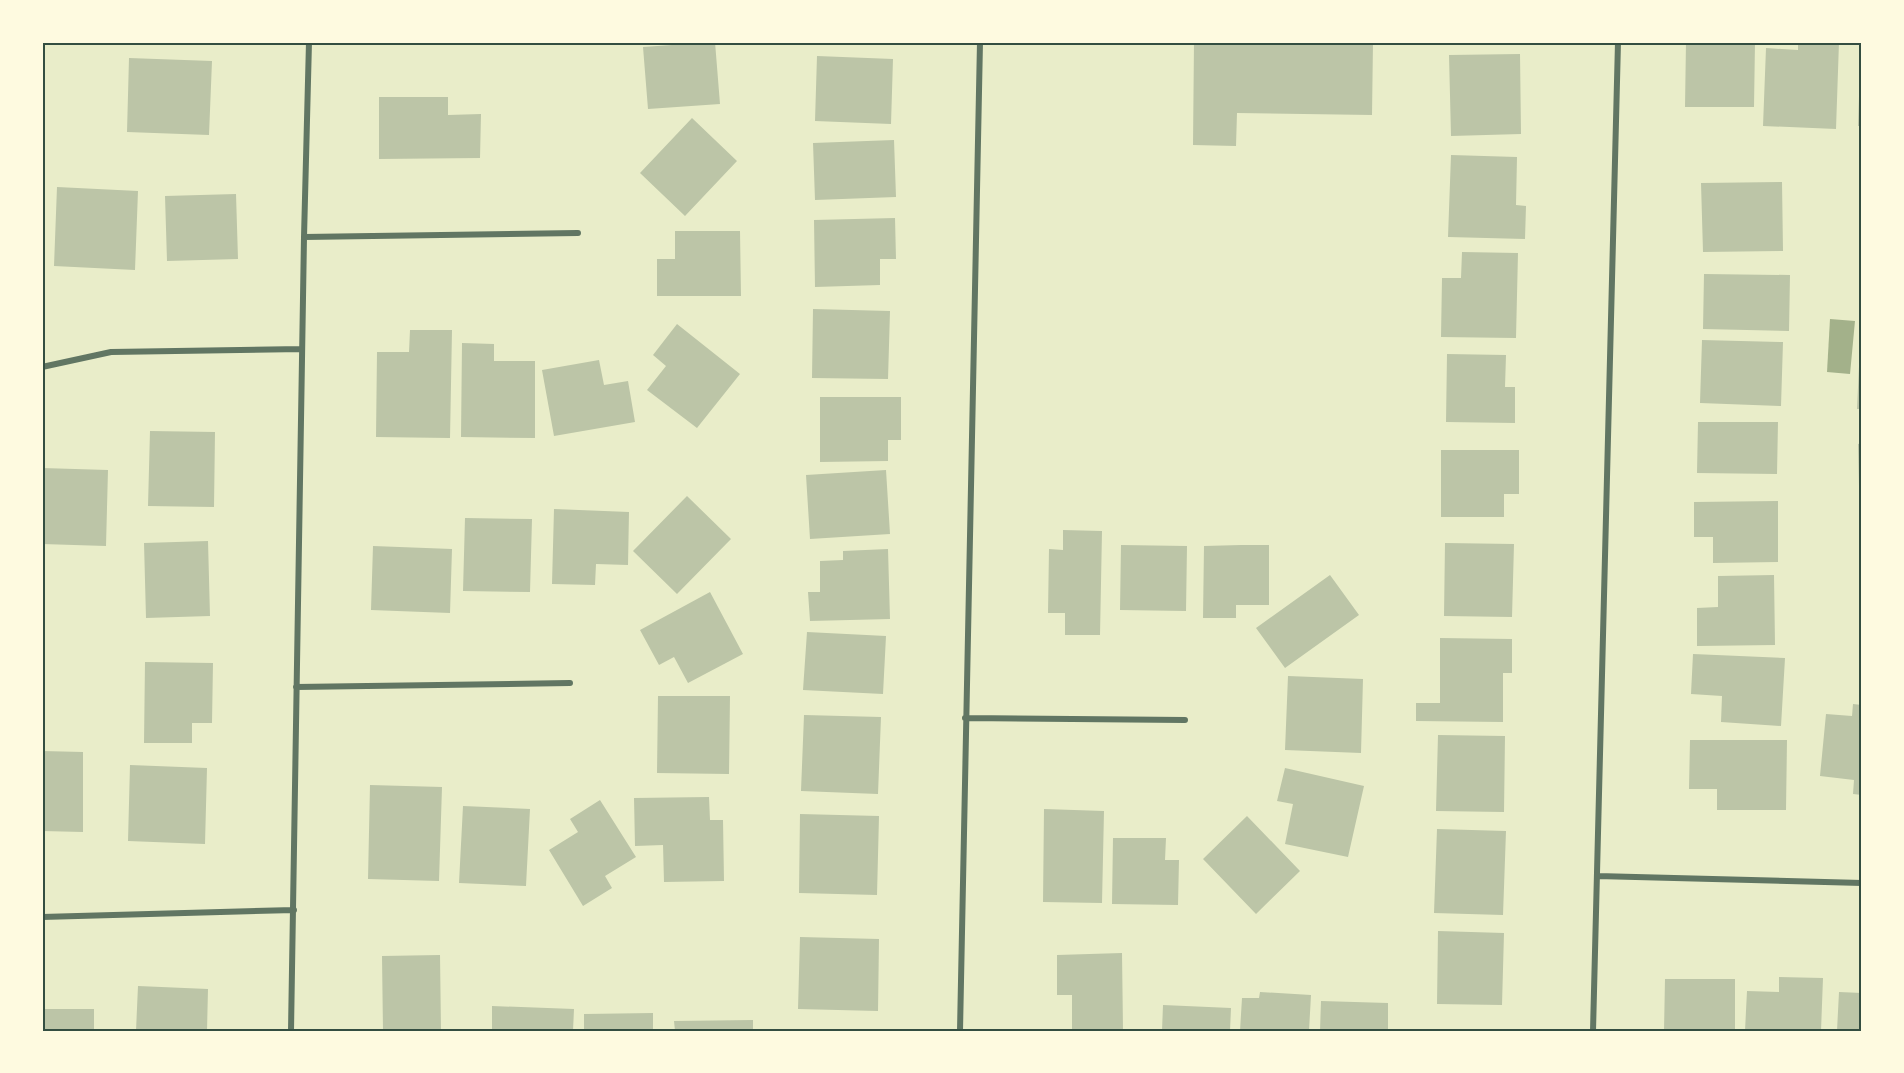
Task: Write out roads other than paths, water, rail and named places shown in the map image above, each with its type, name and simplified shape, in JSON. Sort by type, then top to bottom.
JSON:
[{"type":"street","points":[[291,1031],[309,42]]},
{"type":"street","points":[[960,1031],[980,42]]},
{"type":"street","points":[[1593,1031],[1618,42]]},
{"type":"street","points":[[304,237],[578,232]]},
{"type":"street","points":[[42,367],[111,352],[302,349]]},
{"type":"street","points":[[296,687],[570,683]]},
{"type":"street","points":[[965,718],[1185,720]]},
{"type":"street","points":[[1597,876],[1862,883]]},
{"type":"street","points":[[42,917],[294,910]]}]
